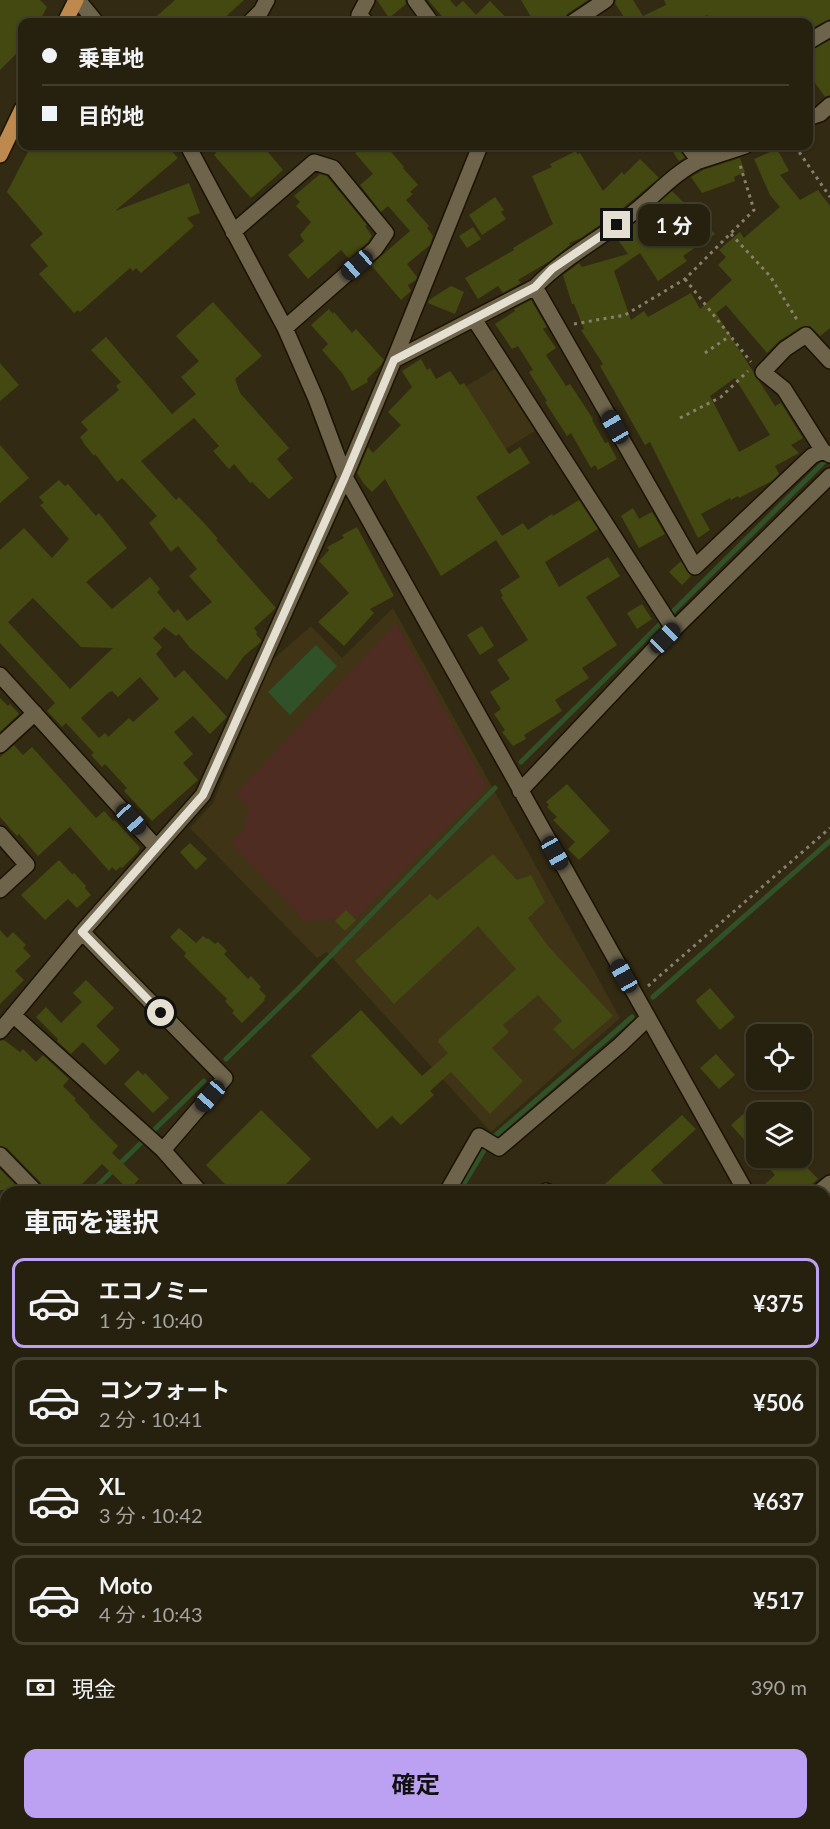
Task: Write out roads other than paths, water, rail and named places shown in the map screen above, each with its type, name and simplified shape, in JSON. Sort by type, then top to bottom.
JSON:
[{"type":"main road","points":[[67,18],[77,0]]},
{"type":"main road","points":[[0,155],[18,117]]},
{"type":"street","points":[[77,0],[93,18]]},
{"type":"street","points":[[254,18],[267,0]]},
{"type":"street","points":[[362,18],[359,15],[367,0]]},
{"type":"street","points":[[415,0],[429,18]]},
{"type":"street","points":[[579,18],[606,0]]},
{"type":"street","points":[[813,39],[830,29]]},
{"type":"street","points":[[813,116],[830,105]]},
{"type":"street","points":[[190,150],[285,328],[316,399],[345,477],[743,1186]]},
{"type":"street","points":[[0,1031],[82,932],[203,795],[345,477],[478,150]]},
{"type":"street","points":[[691,150],[699,161]]},
{"type":"street","points":[[394,360],[535,287],[552,269],[600,239],[686,167],[731,150]]},
{"type":"street","points":[[233,232],[314,162],[333,168],[386,233],[375,249],[285,328]]},
{"type":"street","points":[[535,287],[695,567],[812,456],[827,453],[784,389],[763,372],[785,349],[807,335],[830,361]]},
{"type":"street","points":[[474,319],[674,630]]},
{"type":"street","points":[[520,791],[674,630],[830,476]]},
{"type":"street","points":[[0,675],[156,847]]},
{"type":"street","points":[[0,745],[35,713]]},
{"type":"street","points":[[0,834],[27,865],[0,890]]},
{"type":"street","points":[[82,932],[225,1078],[153,1141]]},
{"type":"street","points":[[13,1015],[153,1141],[194,1186]]},
{"type":"street","points":[[450,1186],[479,1136],[499,1148],[620,1045],[647,1018]]},
{"type":"street","points":[[0,1155],[30,1186]]},
{"type":"waterway","points":[[521,762],[829,457]]},
{"type":"waterway","points":[[226,1059],[495,788]]},
{"type":"waterway","points":[[653,997],[830,841]]},
{"type":"waterway","points":[[496,1135],[632,1017]]},
{"type":"waterway","points":[[97,1186],[204,1081]]},
{"type":"waterway","points":[[463,1186],[486,1147]]}]
